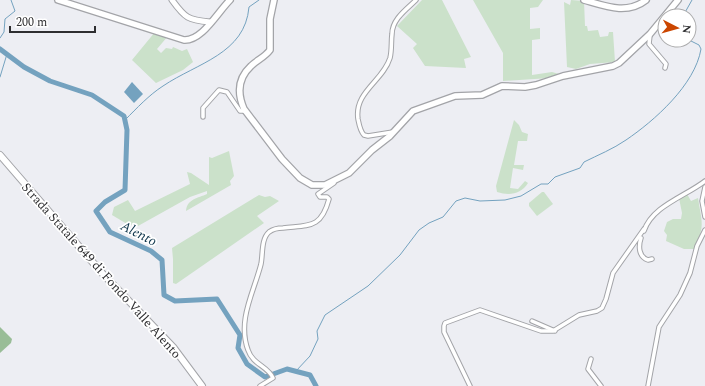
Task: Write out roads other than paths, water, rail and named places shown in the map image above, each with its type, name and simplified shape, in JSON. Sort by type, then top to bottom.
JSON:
[{"type":"highway","name":"Strada Statale 649 di Fondo Valle Alento","points":[[0,155],[102,273],[173,347],[202,386]]},
{"type":"main road","points":[[58,0],[184,40],[194,39],[230,0]]},
{"type":"main road","points":[[172,0],[183,15],[197,21],[205,28]]},
{"type":"main road","points":[[274,0],[270,19],[270,50],[251,66],[240,82],[239,94],[246,111],[282,159],[303,181],[318,186],[325,185],[349,173],[413,111],[455,96],[482,95],[502,86],[525,87],[563,76],[613,66],[626,58],[650,34],[678,0]]},
{"type":"main road","points":[[584,0],[619,9],[633,7],[646,0]]},
{"type":"main road","points":[[197,21],[210,22]]},
{"type":"street","points":[[393,132],[368,136],[364,135],[359,125],[358,108],[361,98],[386,66],[390,58],[394,23],[416,0]]},
{"type":"street","points":[[650,34],[649,44],[666,64],[666,68]]},
{"type":"street","points":[[203,116],[203,108],[219,90],[227,92],[240,111],[246,111]]},
{"type":"street","points":[[260,386],[273,378],[270,372],[253,360],[248,350],[244,328],[246,310],[260,265],[265,235],[272,230],[308,226],[317,222],[321,217],[329,199],[327,197],[320,197],[318,194],[339,178]]},
{"type":"street","points":[[470,386],[444,332],[444,326],[446,323],[480,310],[541,331],[548,332],[555,331],[579,315],[602,308],[613,273],[650,219],[661,210],[705,182]]},
{"type":"street","points":[[705,187],[702,201],[705,217]]},
{"type":"street","points":[[644,229],[639,244],[639,249],[643,257],[648,260],[652,260]]},
{"type":"street","points":[[648,386],[657,334],[662,322],[680,295],[690,273],[697,246],[705,230]]},
{"type":"street","points":[[532,321],[555,331]]},
{"type":"street","points":[[591,359],[588,369],[602,386]]},
{"type":"water","points":[[132,82],[143,94],[134,103],[124,92]]},
{"type":"waterway","points":[[0,38],[4,32],[5,19],[15,11],[11,0]]},
{"type":"waterway","points":[[125,120],[143,102],[158,90],[176,78],[217,56],[229,47],[239,36],[246,23],[249,7],[259,0]]},
{"type":"waterway","points":[[688,8],[692,0]]},
{"type":"waterway","points":[[296,371],[310,356],[318,339],[317,331],[325,315],[368,286],[400,255],[419,230],[429,223],[443,217],[456,201],[465,198],[480,201],[505,200],[521,196],[541,184],[548,184],[555,177],[580,168],[584,162],[621,143],[649,123],[682,89],[691,76],[697,62],[701,49],[697,44]]},
{"type":"waterway","name":"Alento","points":[[0,49],[24,67],[50,81],[92,95],[124,116],[127,130],[125,190],[105,202],[96,211],[110,232],[151,251],[162,260],[164,295],[175,301],[217,299],[240,335],[238,348],[247,364],[265,377],[287,369],[310,375],[316,386]]},
{"type":"waterway","points":[[0,77],[7,54]]}]
